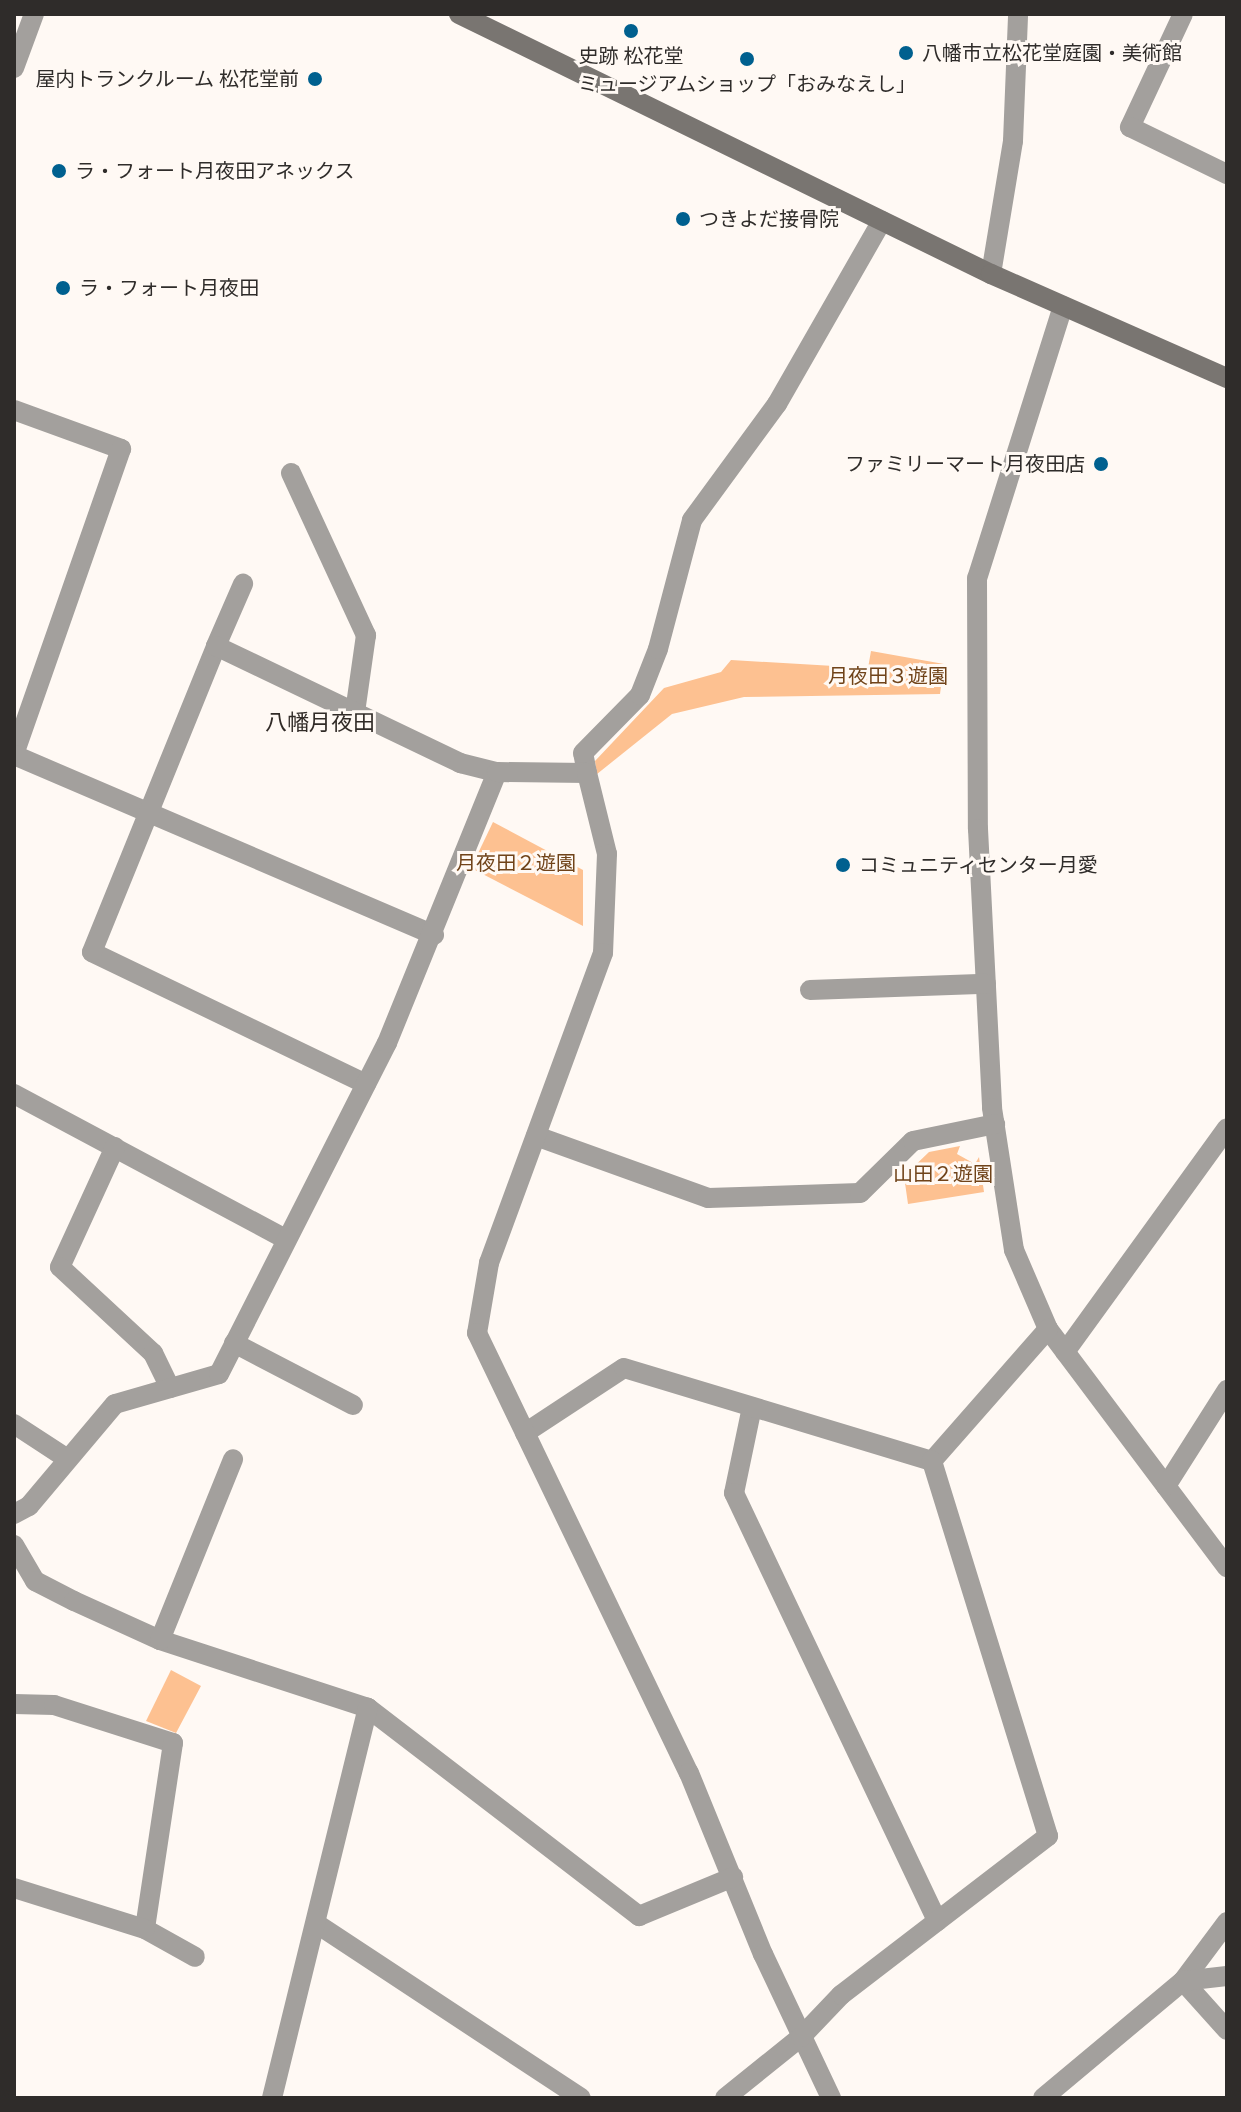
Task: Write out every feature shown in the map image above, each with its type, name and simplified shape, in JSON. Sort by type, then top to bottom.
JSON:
[{"type":"street","points":[[14,68],[34,14]]},
{"type":"street","points":[[459,14],[991,274],[1227,378]]},
{"type":"street","points":[[991,274],[1013,141],[1018,14]]},
{"type":"street","points":[[1183,14],[1130,127],[1227,174]]},
{"type":"street","points":[[831,2098],[801,2037],[689,1773],[477,1333],[489,1263],[603,953],[607,854],[583,753],[640,695],[658,649],[692,520],[777,404],[882,221]]},
{"type":"street","points":[[1063,306],[977,578],[978,829],[995,1124],[1014,1250],[1048,1329],[1227,1567]]},
{"type":"street","points":[[14,410],[121,449],[14,755],[148,809],[434,935]]},
{"type":"street","points":[[291,473],[366,635],[355,712]]},
{"type":"street","points":[[243,584],[148,809],[92,952],[366,1084]]},
{"type":"street","points":[[216,646],[460,763],[497,772],[587,773]]},
{"type":"street","points":[[14,1514],[29,1506],[66,1458],[115,1404],[219,1374],[366,1084],[434,935],[497,772]]},
{"type":"street","points":[[810,990],[986,984]]},
{"type":"street","points":[[14,1094],[286,1239]]},
{"type":"street","points":[[536,1136],[708,1198],[860,1193],[913,1141],[995,1124]]},
{"type":"street","points":[[1065,1352],[1227,1128]]},
{"type":"street","points":[[115,1147],[60,1267],[153,1353],[170,1388]]},
{"type":"street","points":[[932,1461],[1048,1329]]},
{"type":"street","points":[[234,1343],[353,1405]]},
{"type":"street","points":[[525,1433],[624,1368],[932,1461]]},
{"type":"street","points":[[1166,1486],[1227,1390]]},
{"type":"street","points":[[752,1407],[734,1493],[937,1921]]},
{"type":"street","points":[[14,1424],[66,1458]]},
{"type":"street","points":[[160,1640],[233,1459]]},
{"type":"street","points":[[725,2098],[801,2037],[841,1995],[1048,1836],[932,1461]]},
{"type":"street","points":[[14,1545],[35,1581],[160,1640],[368,1708],[639,1916],[733,1877]]},
{"type":"street","points":[[14,1704],[54,1705],[173,1743],[145,1929]]},
{"type":"street","points":[[272,2098],[368,1708]]},
{"type":"street","points":[[14,1888],[145,1929],[195,1957]]},
{"type":"street","points":[[1043,2098],[1183,1981],[1227,1922]]},
{"type":"street","points":[[317,1924],[581,2098]]},
{"type":"street","points":[[1183,1981],[1227,1976]]},
{"type":"street","points":[[1183,1981],[1227,2030]]},
{"type":"green space","name":"月夜田３遊園","points":[[871,651],[944,664],[940,694],[744,697],[672,714],[597,774],[595,761],[664,688],[721,672],[731,660],[868,668]]},
{"type":"green space","name":"月夜田２遊園","points":[[493,822],[583,870],[583,926],[471,868]]},
{"type":"green space","name":"山田２遊園","points":[[960,1146],[957,1154],[975,1164],[979,1157],[984,1192],[908,1204],[904,1176],[929,1152]]},
{"type":"green space","points":[[171,1670],[201,1686],[176,1733],[146,1721]]},
{"type":"place","name":"史跡 松花堂","points":[[631,31]]},
{"type":"place","name":"八幡市立松花堂庭園・美術館","points":[[906,53]]},
{"type":"place","name":"ミュージアムショップ「おみなえし」","points":[[747,59]]},
{"type":"place","name":"屋内トランクルーム 松花堂前","points":[[315,79]]},
{"type":"place","name":"ラ・フォート月夜田アネックス","points":[[59,171]]},
{"type":"place","name":"つきよだ接骨院","points":[[683,219]]},
{"type":"place","name":"ラ・フォート月夜田","points":[[63,288]]},
{"type":"place","name":"ファミリーマート月夜田店","points":[[1101,464]]},
{"type":"place","name":"コミュニティセンター月愛","points":[[843,865]]},
{"type":"district","name":"八幡月夜田","points":[[320,723]]}]
